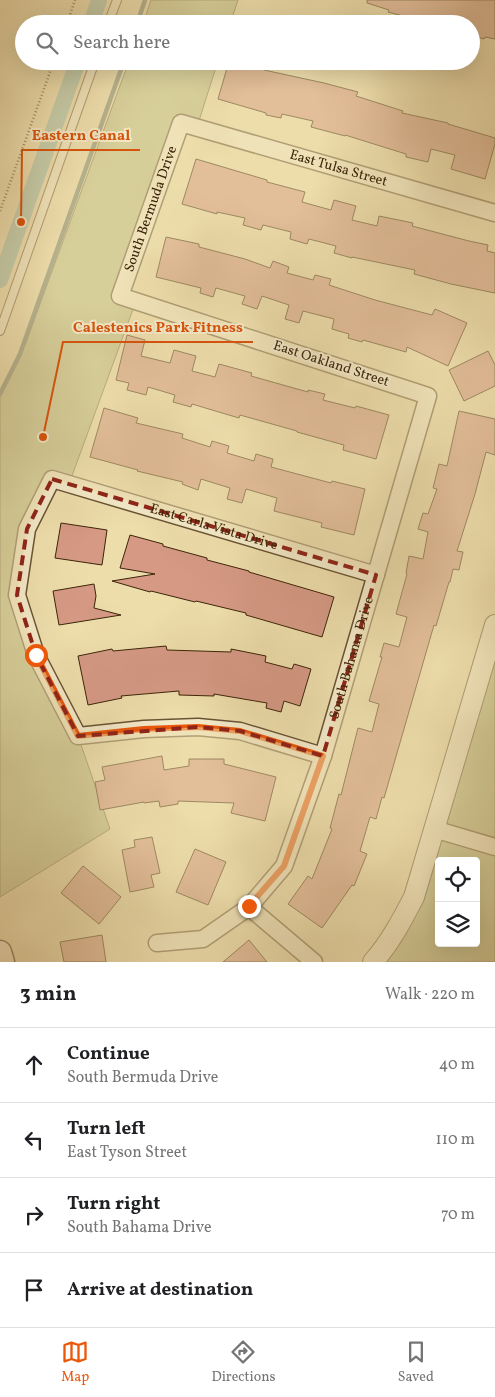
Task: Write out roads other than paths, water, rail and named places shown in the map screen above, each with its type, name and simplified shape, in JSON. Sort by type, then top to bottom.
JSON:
[{"type":"main road","points":[[0,952],[3,962]]},
{"type":"street","name":"East Tulsa Street","points":[[181,123],[495,212]]},
{"type":"street","name":"South Bermuda Drive","points":[[120,296],[181,123]]},
{"type":"street","name":"East Oakland Street","points":[[120,296],[428,396]]},
{"type":"street","name":"South Bahama Drive","points":[[157,943],[203,940],[249,906],[284,866],[323,756],[428,396]]},
{"type":"street","name":"East Carla Vista Drive","points":[[323,756],[240,731],[198,727],[144,729],[78,736],[36,655],[17,595],[26,529],[52,479],[376,575]]},
{"type":"street","points":[[373,962],[397,928],[414,897],[495,625]]},
{"type":"street","points":[[434,829],[495,847]]},
{"type":"street","points":[[249,906],[314,962]]},
{"type":"lane","points":[[111,15],[117,0]]},
{"type":"lane","points":[[0,331],[92,70]]},
{"type":"waterway","points":[[94,15],[99,0]]},
{"type":"waterway","points":[[140,15],[145,0]]},
{"type":"waterway","points":[[0,280],[75,70]]},
{"type":"waterway","points":[[0,394],[20,354],[121,70]]},
{"type":"place","name":"Eastern Canal","points":[[21,222]]},
{"type":"place","name":"Calestenics Park Fitness","points":[[43,437]]}]
